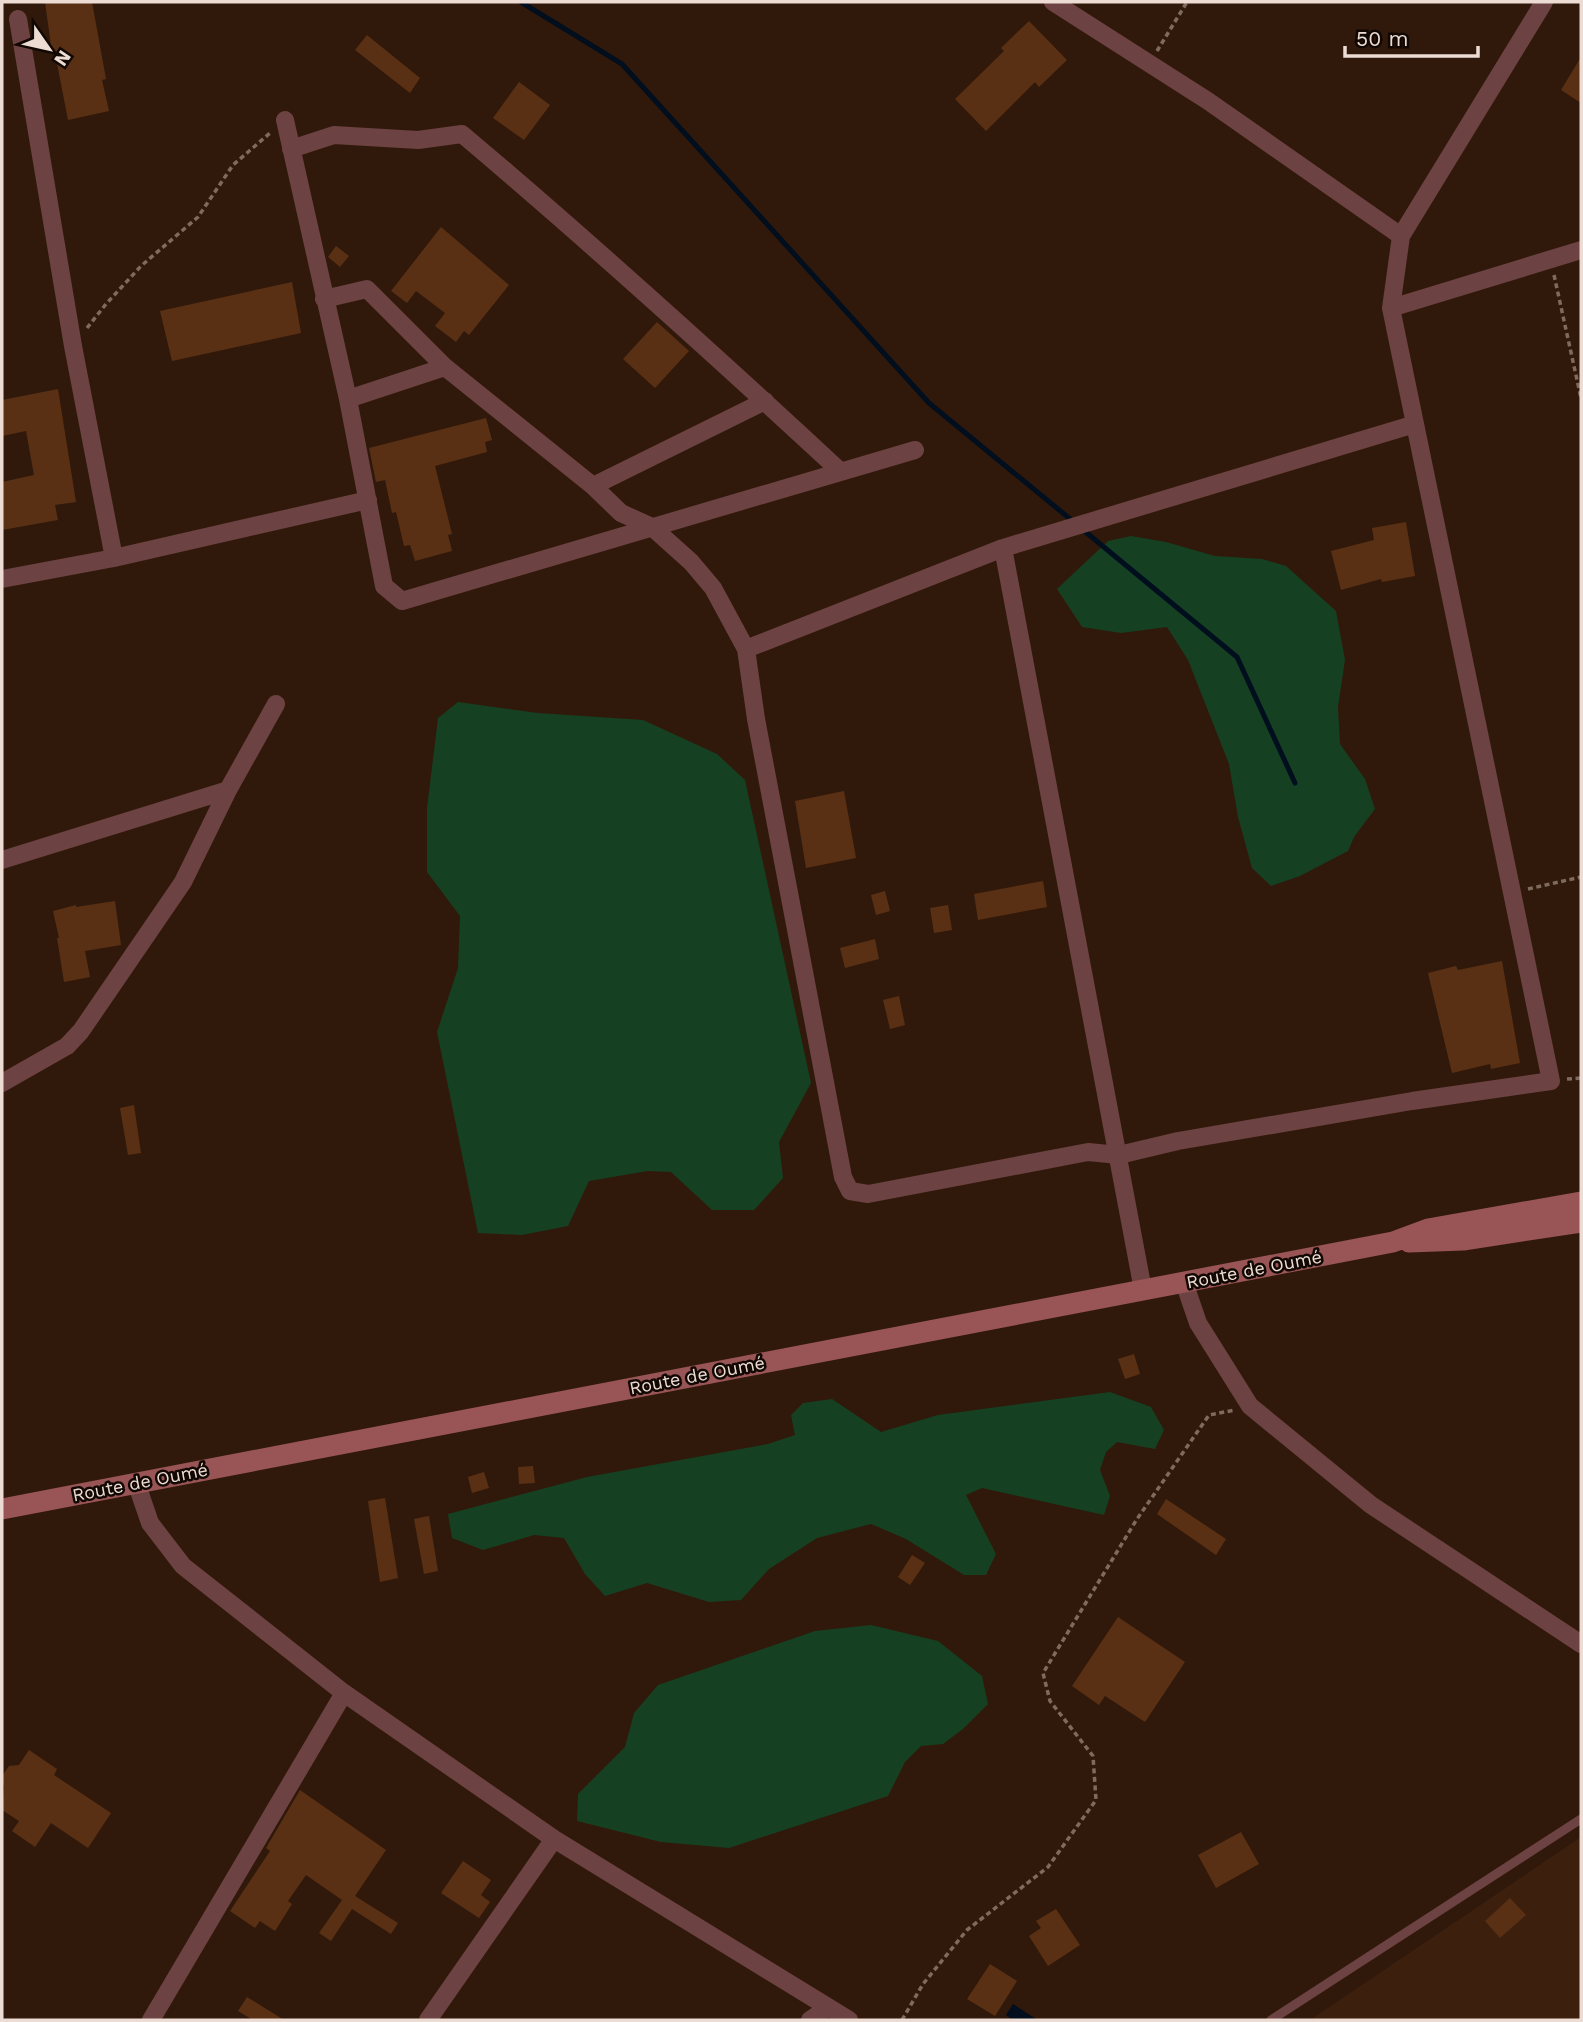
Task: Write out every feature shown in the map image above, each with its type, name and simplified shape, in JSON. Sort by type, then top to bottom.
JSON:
[{"type":"main road","points":[[1393,1242],[1428,1229],[1581,1202]]},
{"type":"main road","points":[[1393,1242],[1463,1240],[1581,1222]]},
{"type":"main road","name":"Route de Oumé","points":[[2,1509],[1393,1242]]},
{"type":"street","points":[[1053,2],[1150,62],[1401,236]]},
{"type":"street","points":[[324,299],[367,289],[444,367],[593,486],[621,513],[652,527],[691,562],[713,588],[746,649],[756,719],[835,1137],[843,1177],[850,1191],[868,1194],[1088,1152],[1119,1154],[1178,1141],[1550,1081],[1391,307],[1401,236],[1544,2]]},
{"type":"street","points":[[18,19],[73,346],[114,558]]},
{"type":"street","points":[[285,120],[348,399],[384,586],[402,601],[915,450]]},
{"type":"street","points":[[291,149],[334,135],[418,140],[462,134],[584,237],[841,472]]},
{"type":"street","points":[[1391,307],[1581,250]]},
{"type":"street","points":[[348,399],[444,367]]},
{"type":"street","points":[[593,486],[765,401]]},
{"type":"street","points":[[746,649],[1003,548],[1415,424]]},
{"type":"street","points":[[2,579],[114,558],[368,500]]},
{"type":"street","points":[[1003,548],[1143,1290]]},
{"type":"street","points":[[2,1083],[67,1046],[81,1031],[183,882],[228,790],[276,704]]},
{"type":"street","points":[[2,860],[228,790]]},
{"type":"street","points":[[1184,1282],[1198,1323],[1250,1406],[1371,1505],[1581,1644]]},
{"type":"street","points":[[136,1482],[150,1523],[183,1566],[344,1693],[554,1839],[849,2020]]},
{"type":"street","points":[[151,2020],[344,1693]]},
{"type":"street","points":[[428,2020],[554,1839]]},
{"type":"street","points":[[810,2020],[828,2008]]},
{"type":"lane","points":[[1270,2020],[1581,1819]]},
{"type":"path","points":[[1150,62],[1187,2]]},
{"type":"path","points":[[73,346],[141,266],[198,217],[233,165],[285,120]]},
{"type":"path","points":[[1550,259],[1581,398]]},
{"type":"path","points":[[1513,892],[1581,877]]},
{"type":"path","points":[[902,2020],[923,1984],[967,1930],[1048,1867],[1096,1800],[1093,1756],[1050,1701],[1043,1673],[1137,1520],[1209,1415],[1250,1406]]},
{"type":"shaded area","points":[[1581,1837],[1581,2020],[1310,2020]]},
{"type":"green space","points":[[1131,536],[1166,542],[1215,556],[1262,559],[1286,566],[1336,611],[1345,660],[1338,707],[1340,744],[1365,779],[1375,809],[1354,837],[1348,851],[1300,876],[1271,886],[1252,868],[1238,817],[1229,764],[1188,660],[1167,627],[1121,633],[1082,627],[1057,589],[1108,541]]},
{"type":"green space","points":[[458,702],[538,713],[643,720],[717,754],[745,780],[811,1083],[779,1142],[783,1178],[754,1210],[712,1210],[671,1172],[648,1171],[589,1181],[568,1226],[522,1235],[478,1233],[437,1032],[458,968],[460,916],[427,872],[427,808],[438,718]]},
{"type":"green space","points":[[1110,1392],[1151,1407],[1164,1430],[1155,1449],[1117,1442],[1106,1452],[1100,1470],[1110,1496],[1104,1515],[982,1488],[966,1495],[996,1554],[986,1575],[964,1575],[906,1539],[871,1524],[817,1538],[769,1569],[741,1600],[709,1602],[647,1583],[605,1596],[585,1574],[564,1538],[534,1535],[483,1550],[452,1538],[448,1514],[587,1477],[768,1444],[795,1435],[791,1415],[803,1403],[832,1399],[881,1432],[938,1415]]},
{"type":"green space","points":[[871,1625],[938,1641],[982,1676],[988,1704],[943,1744],[921,1746],[905,1762],[888,1796],[729,1848],[661,1842],[577,1821],[578,1794],[625,1747],[634,1713],[658,1685],[815,1631]]},
{"type":"water","points":[[1013,2004],[1036,2020],[1013,2020],[1006,2015]]},
{"type":"building","points":[[45,2],[92,2],[106,79],[102,80],[109,111],[68,120],[55,53],[52,53]]},
{"type":"building","points":[[1029,21],[1067,60],[1039,87],[1035,82],[986,131],[955,99],[1004,51],[1001,48]]},
{"type":"building","points":[[367,35],[420,78],[410,93],[355,50]]},
{"type":"building","points":[[1581,57],[1581,103],[1561,90]]},
{"type":"building","points":[[519,82],[550,105],[524,140],[493,118]]},
{"type":"building","points":[[441,227],[509,285],[469,335],[464,331],[456,342],[435,326],[445,313],[416,291],[407,303],[391,291]]},
{"type":"building","points":[[336,246],[349,256],[340,267],[328,257]]},
{"type":"building","points":[[292,282],[301,333],[172,361],[160,311]]},
{"type":"building","points":[[657,322],[689,351],[655,388],[623,359]]},
{"type":"building","points":[[58,389],[76,502],[55,505],[58,520],[2,530],[2,482],[34,475],[26,431],[2,436],[2,400]]},
{"type":"building","points":[[486,418],[492,440],[485,442],[487,452],[435,466],[452,534],[448,535],[452,551],[415,561],[410,545],[404,546],[396,512],[392,513],[385,480],[376,482],[369,448]]},
{"type":"building","points":[[1406,522],[1415,576],[1382,582],[1381,579],[1341,590],[1331,551],[1374,540],[1372,528]]},
{"type":"building","points":[[844,791],[856,858],[806,868],[795,801]]},
{"type":"building","points":[[1043,881],[1047,907],[978,920],[974,894]]},
{"type":"building","points":[[885,891],[890,911],[876,915],[871,895]]},
{"type":"building","points":[[115,901],[121,945],[85,951],[90,977],[64,982],[53,911],[76,905]]},
{"type":"building","points":[[948,905],[952,930],[934,933],[930,908]]},
{"type":"building","points":[[875,939],[879,959],[845,968],[840,948]]},
{"type":"building","points":[[1502,961],[1520,1063],[1491,1069],[1490,1064],[1452,1073],[1428,973],[1456,966],[1458,970]]},
{"type":"building","points":[[899,996],[905,1025],[890,1029],[883,1000]]},
{"type":"building","points":[[134,1105],[141,1153],[128,1155],[120,1108]]},
{"type":"building","points":[[1134,1354],[1140,1374],[1125,1379],[1118,1359]]},
{"type":"building","points":[[533,1466],[535,1483],[519,1484],[518,1467]]},
{"type":"building","points":[[484,1472],[489,1488],[472,1493],[468,1477]]},
{"type":"building","points":[[385,1498],[398,1578],[380,1582],[368,1501]]},
{"type":"building","points":[[1166,1499],[1226,1539],[1216,1555],[1157,1514]]},
{"type":"building","points":[[429,1516],[438,1571],[424,1574],[414,1519]]},
{"type":"building","points":[[912,1555],[925,1563],[910,1585],[898,1577]]},
{"type":"building","points":[[1118,1617],[1185,1662],[1145,1722],[1105,1696],[1099,1705],[1072,1686]]},
{"type":"building","points":[[29,1750],[57,1769],[54,1775],[111,1813],[88,1848],[51,1823],[35,1847],[12,1831],[19,1821],[2,1810],[2,1776],[9,1766],[19,1765]]},
{"type":"building","points":[[300,1790],[386,1850],[355,1896],[398,1923],[391,1934],[352,1909],[331,1941],[319,1933],[342,1900],[306,1875],[288,1901],[292,1904],[275,1931],[260,1921],[255,1928],[230,1911],[270,1851],[266,1848]]},
{"type":"building","points":[[1241,1832],[1259,1864],[1216,1888],[1198,1855]]},
{"type":"building","points":[[463,1861],[491,1880],[481,1895],[490,1902],[479,1918],[441,1893]]},
{"type":"building","points":[[1510,1898],[1526,1915],[1500,1938],[1485,1921]]},
{"type":"building","points":[[1056,1909],[1080,1945],[1048,1966],[1029,1936],[1041,1928],[1036,1921]]},
{"type":"building","points":[[990,1964],[1017,1981],[995,2016],[967,1999]]},
{"type":"building","points":[[247,1997],[284,2020],[253,2020],[238,2011]]},
{"type":"waterway","points":[[521,2],[622,64],[929,403],[1075,523]]},
{"type":"waterway","points":[[1082,529],[1237,657],[1295,783]]}]
